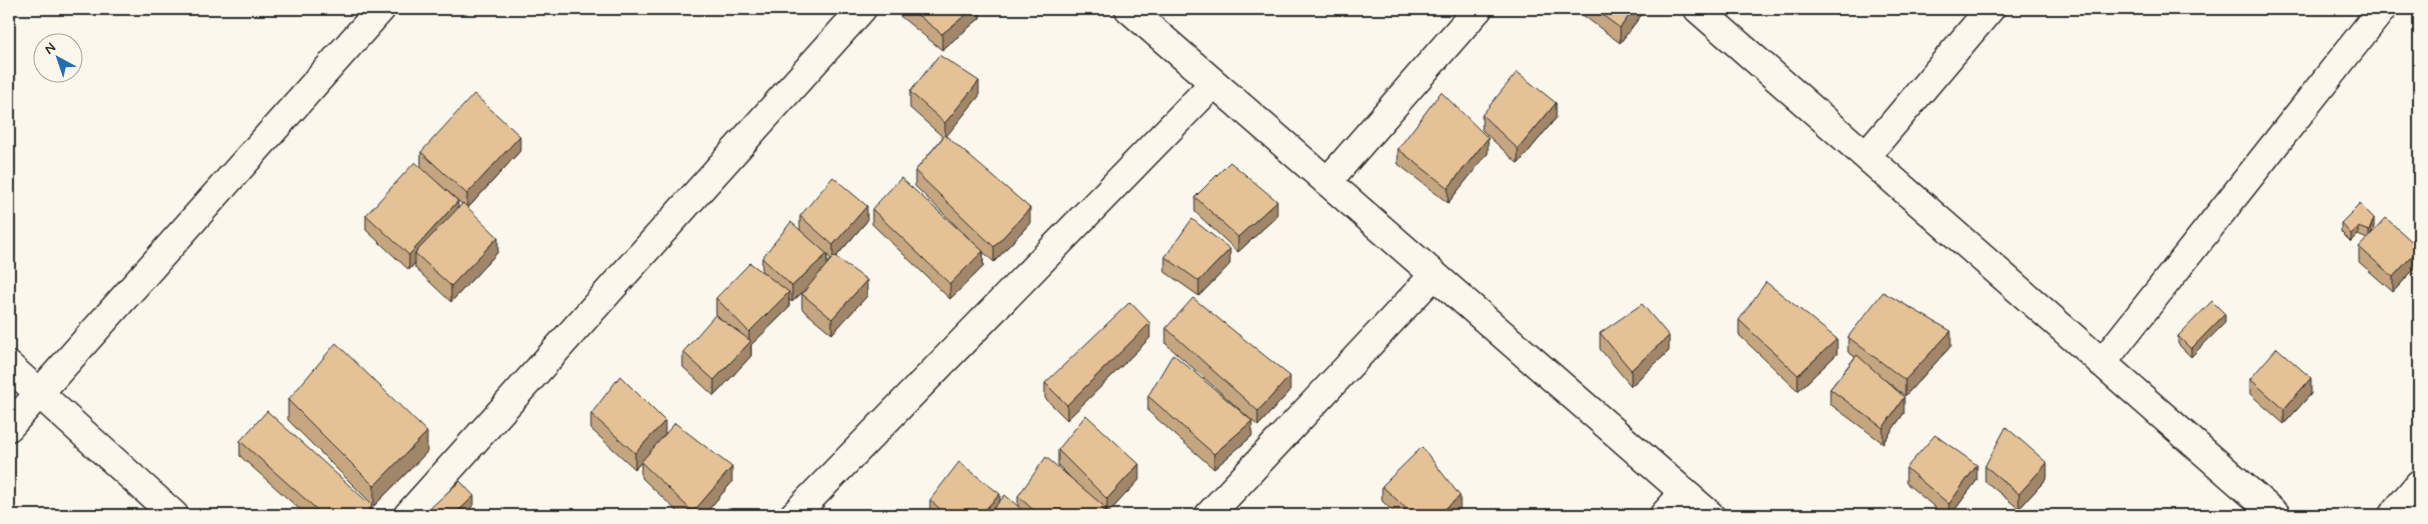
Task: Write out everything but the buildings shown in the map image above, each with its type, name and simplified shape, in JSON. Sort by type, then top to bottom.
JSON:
[{"type":"street","points":[[9,427],[381,9]]},
{"type":"street","points":[[408,515],[862,9]]},
{"type":"street","points":[[1130,9],[1710,515]]},
{"type":"street","points":[[1327,182],[1478,9]]},
{"type":"street","points":[[1698,9],[2276,515]]},
{"type":"street","points":[[1866,156],[1990,9]]},
{"type":"street","points":[[2102,363],[2382,9]]},
{"type":"street","points":[[794,515],[1214,83]]},
{"type":"street","points":[[1209,515],[1434,275]]},
{"type":"street","points":[[9,366],[174,515]]},
{"type":"street","points":[[2393,515],[2419,484]]},
{"type":"street","points":[[1664,515],[1684,493]]}]
